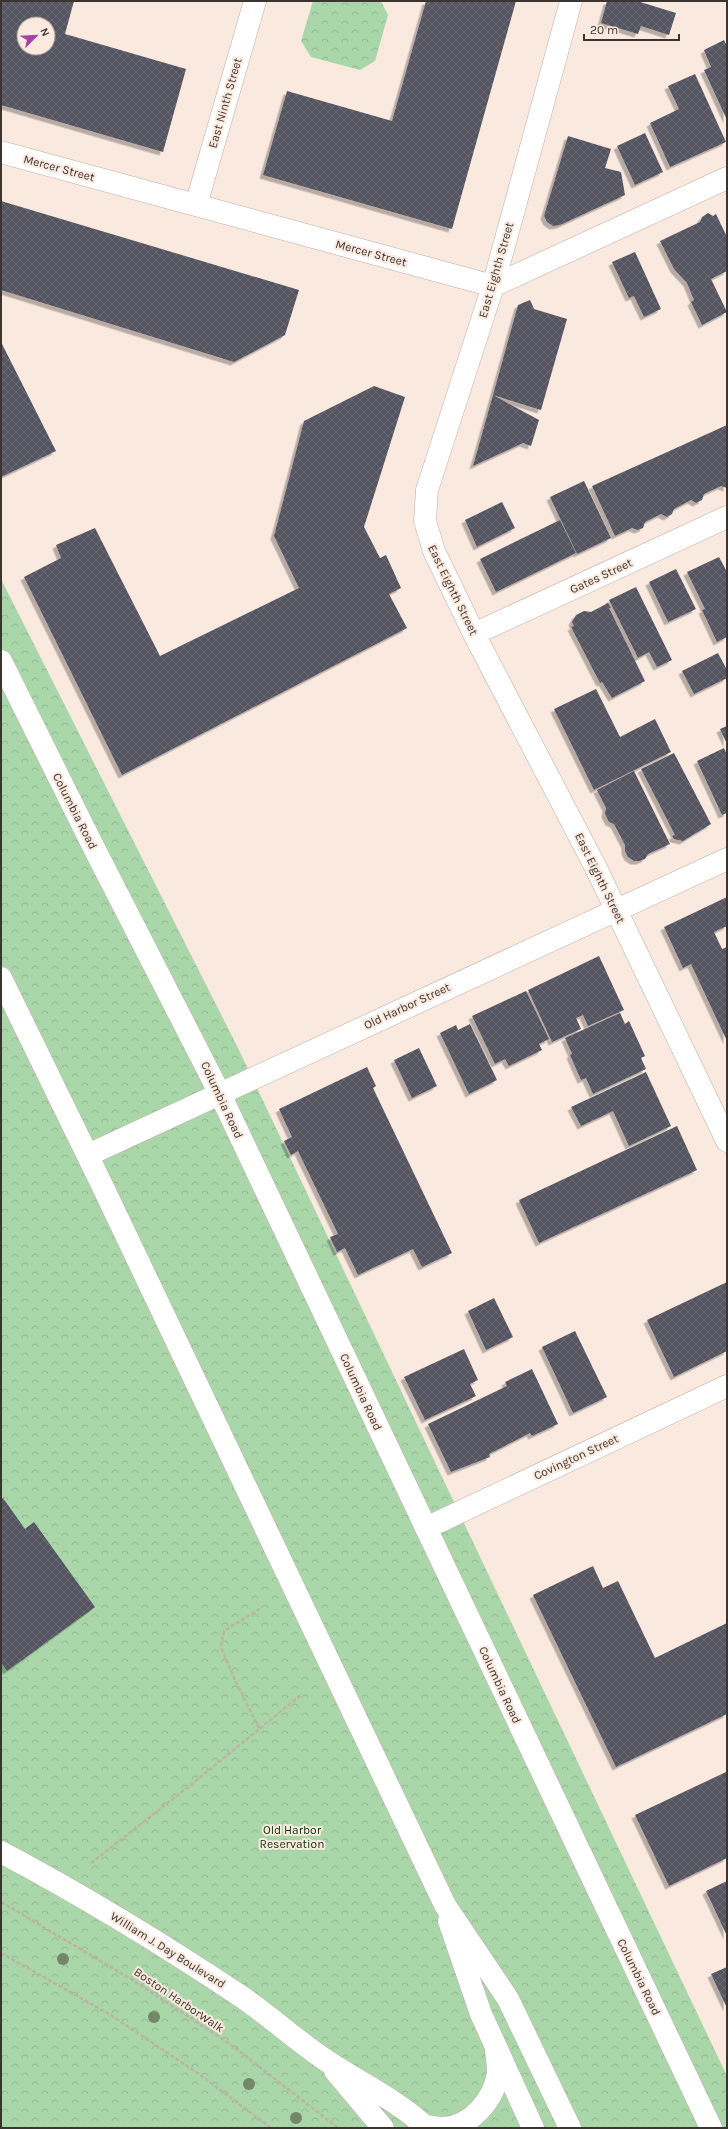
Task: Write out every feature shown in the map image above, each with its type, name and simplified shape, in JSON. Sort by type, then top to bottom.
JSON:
[{"type":"main road","name":"East Ninth Street","points":[[196,205],[255,1]]},
{"type":"main road","name":"East Eighth Street","points":[[571,1],[493,286],[427,490],[424,510],[430,541],[474,634],[589,853],[727,1141]]},
{"type":"main road","name":"Mercer Street","points":[[1,152],[493,286]]},
{"type":"main road","points":[[493,286],[727,178]]},
{"type":"main road","name":"Gates Street","points":[[474,634],[727,516]]},
{"type":"main road","name":"Columbia Road","points":[[1,661],[93,846],[220,1094],[711,2128]]},
{"type":"main road","name":"Old Harbor Street","points":[[88,1155],[727,859]]},
{"type":"main road","points":[[1,978],[88,1155],[445,1905],[508,1999],[570,2128]]},
{"type":"main road","name":"Covington Street","points":[[426,1528],[727,1386]]},
{"type":"main road","name":"William J. Day Boulevard","points":[[1,1852],[98,1906],[194,1966],[242,1998],[327,2061],[370,2086],[426,2127]]},
{"type":"main road","points":[[445,1905],[468,1980],[496,2051],[532,2128]]},
{"type":"main road","points":[[426,2127],[444,2128],[458,2124],[471,2117],[484,2106],[492,2092],[498,2073],[496,2051]]},
{"type":"main road","name":"William J. Day Boulevard","points":[[327,2061],[383,2128]]},
{"type":"path","points":[[259,1728],[234,1678],[221,1647],[224,1631],[261,1608]]},
{"type":"path","points":[[91,1863],[192,1784],[302,1694]]},
{"type":"path","name":"Boston HarborWalk","points":[[1,1902],[131,1979],[223,2040],[338,2128]]},
{"type":"path","points":[[1,1953],[109,2014],[199,2074],[271,2128]]},
{"type":"green space","points":[[313,1],[381,1],[388,15],[375,61],[360,70],[311,57],[301,41]]},
{"type":"green space","name":"Old Harbor Reservation","points":[[1,579],[238,1048],[727,2076],[727,2128],[1,2128]]},
{"type":"building","points":[[1,1],[74,1],[65,34],[186,69],[163,152],[1,105]]},
{"type":"building","points":[[426,1],[516,1],[452,229],[263,175],[287,91],[392,121]]},
{"type":"building","points":[[607,1],[637,1],[676,13],[669,35],[641,26],[638,34],[601,23]]},
{"type":"building","points":[[724,40],[727,46],[727,120],[704,70],[711,67],[704,50]]},
{"type":"building","points":[[695,74],[726,142],[670,167],[650,123],[679,109],[668,86]]},
{"type":"building","points":[[645,133],[663,172],[635,185],[617,146]]},
{"type":"building","points":[[568,136],[611,149],[605,168],[621,172],[625,195],[560,225],[553,226],[547,222],[544,216]]},
{"type":"building","points":[[1,201],[299,290],[285,335],[234,362],[1,290]]},
{"type":"building","points":[[708,213],[713,216],[716,214],[727,237],[727,271],[711,279],[727,312],[702,325],[691,302],[694,300],[687,283],[674,269],[660,241],[700,222],[702,217]]},
{"type":"building","points":[[635,252],[661,309],[644,317],[634,296],[629,298],[612,262]]},
{"type":"building","points":[[530,300],[534,309],[567,319],[541,410],[493,395],[518,305]]},
{"type":"building","points":[[1,342],[56,451],[1,477]]},
{"type":"building","points":[[374,386],[405,397],[364,527],[380,558],[386,555],[401,588],[389,594],[407,628],[122,775],[24,577],[61,558],[56,545],[95,528],[160,656],[299,588],[274,536],[304,421]]},
{"type":"building","points":[[493,395],[539,420],[531,446],[523,443],[473,466]]},
{"type":"building","points":[[727,425],[727,488],[721,486],[704,494],[702,500],[696,503],[691,500],[674,509],[672,514],[667,517],[661,514],[645,522],[643,528],[638,530],[632,528],[615,536],[592,486]]},
{"type":"building","points":[[584,481],[611,538],[577,554],[550,497]]},
{"type":"building","points":[[502,502],[515,528],[477,547],[465,520]]},
{"type":"building","points":[[560,520],[576,553],[496,592],[480,559]]},
{"type":"building","points":[[719,557],[727,572],[727,637],[717,642],[702,610],[705,609],[687,572]]},
{"type":"building","points":[[676,569],[696,609],[668,622],[649,582]]},
{"type":"building","points":[[636,587],[672,660],[657,667],[649,652],[638,658],[609,600]]},
{"type":"building","points":[[608,603],[611,608],[609,608],[645,681],[612,698],[602,682],[600,683],[571,627],[574,626],[572,622],[576,615],[584,611],[591,612]]},
{"type":"building","points":[[718,653],[727,670],[727,678],[694,694],[682,671]]},
{"type":"building","points":[[596,689],[620,737],[655,719],[671,752],[594,790],[554,709]]},
{"type":"building","points":[[727,726],[727,744],[720,729]]},
{"type":"building","points":[[724,748],[727,755],[727,813],[722,815],[697,761]]},
{"type":"building","points":[[674,753],[711,824],[683,841],[674,839],[672,836],[675,835],[641,769]]},
{"type":"building","points":[[634,771],[670,844],[648,854],[645,859],[639,861],[634,861],[628,857],[625,851],[625,845],[614,824],[609,822],[605,814],[606,808],[597,790]]},
{"type":"building","points":[[727,897],[727,926],[714,932],[722,949],[727,947],[727,1041],[691,964],[683,968],[664,927]]},
{"type":"building","points":[[599,956],[624,1010],[588,1026],[583,1015],[576,1018],[581,1029],[552,1042],[528,990]]},
{"type":"building","points":[[526,991],[549,1039],[539,1044],[542,1050],[509,1066],[505,1059],[495,1064],[472,1016]]},
{"type":"building","points":[[620,1013],[625,1024],[629,1021],[645,1056],[641,1058],[646,1069],[593,1094],[586,1078],[581,1080],[570,1055],[572,1054],[565,1038]]},
{"type":"building","points":[[470,1024],[497,1080],[469,1094],[440,1033],[456,1025],[458,1030]]},
{"type":"building","points":[[419,1048],[437,1086],[412,1098],[394,1060]]},
{"type":"building","points":[[367,1067],[376,1086],[373,1088],[452,1253],[422,1267],[413,1249],[358,1275],[345,1248],[337,1252],[330,1237],[338,1234],[298,1151],[291,1155],[284,1141],[292,1137],[279,1109]]},
{"type":"building","points":[[646,1072],[671,1126],[629,1146],[613,1111],[581,1126],[571,1107]]},
{"type":"building","points":[[677,1126],[697,1170],[539,1243],[519,1200]]},
{"type":"building","points":[[727,1282],[727,1351],[674,1377],[647,1320]]},
{"type":"building","points":[[494,1298],[513,1337],[486,1350],[468,1311]]},
{"type":"building","points":[[575,1331],[607,1397],[573,1413],[542,1347]]},
{"type":"building","points":[[464,1349],[478,1380],[470,1384],[476,1396],[425,1420],[404,1377]]},
{"type":"building","points":[[532,1369],[558,1424],[532,1436],[530,1433],[489,1454],[490,1457],[451,1472],[428,1424],[507,1386],[505,1382]]},
{"type":"building","points":[[3,1498],[25,1529],[34,1522],[95,1607],[7,1671],[1,1662],[1,1499]]},
{"type":"building","points":[[593,1566],[603,1588],[618,1581],[655,1658],[727,1623],[727,1714],[616,1767],[533,1595]]},
{"type":"building","points":[[726,1772],[727,1858],[669,1886],[635,1815]]},
{"type":"building","points":[[727,1881],[727,1936],[706,1891]]},
{"type":"building","points":[[727,1967],[727,2008],[711,1974]]}]
